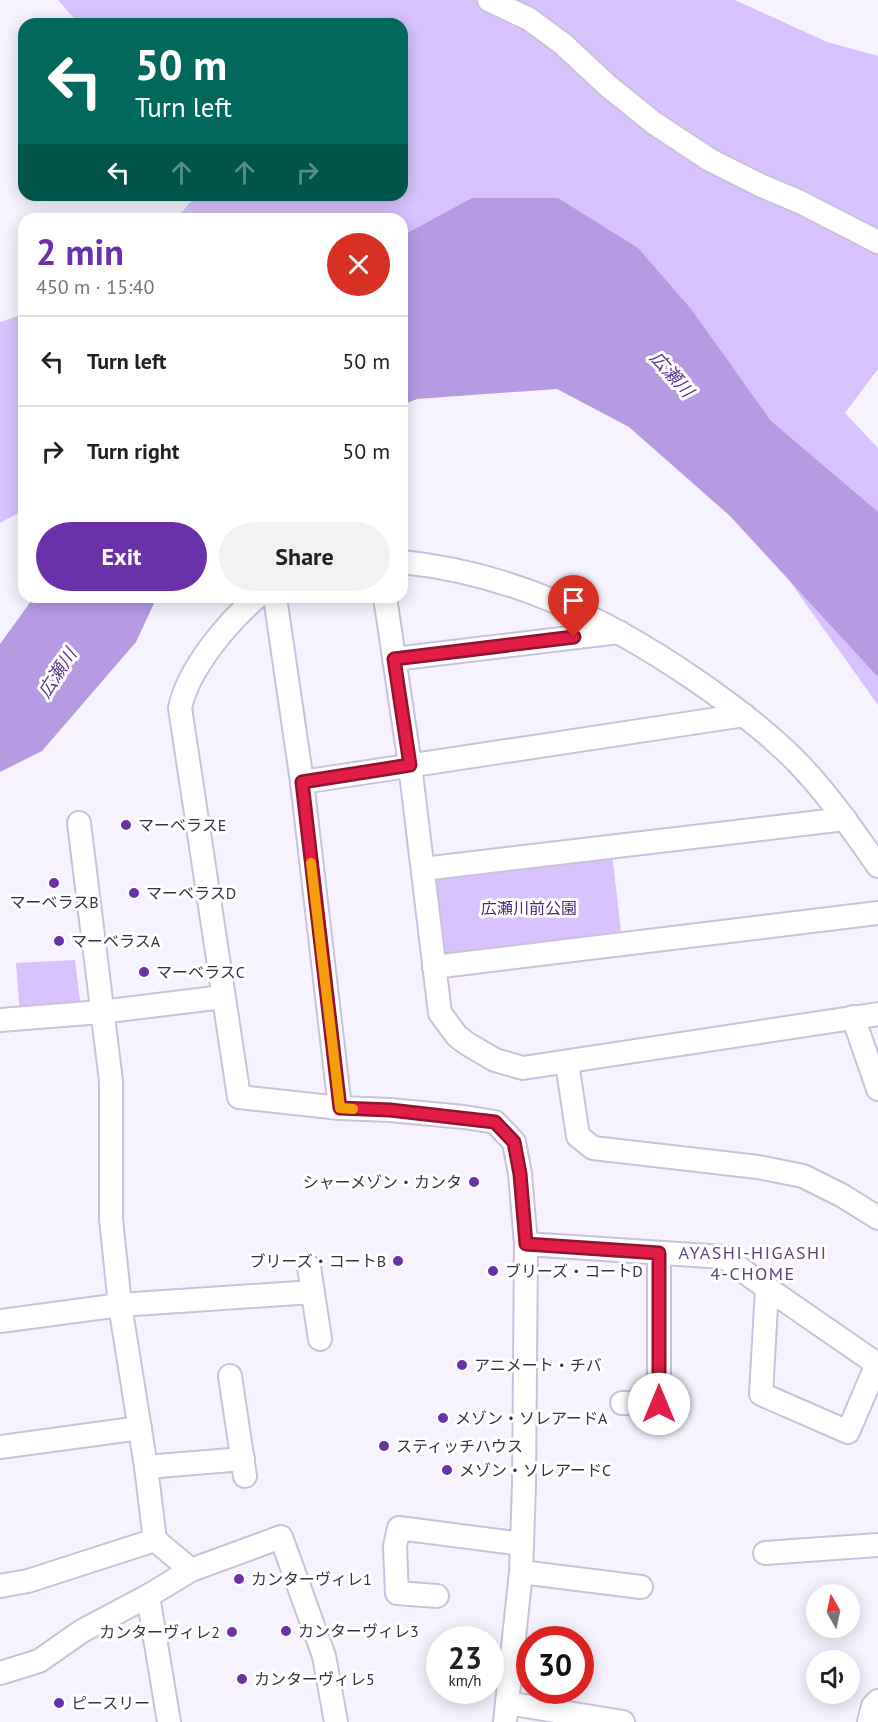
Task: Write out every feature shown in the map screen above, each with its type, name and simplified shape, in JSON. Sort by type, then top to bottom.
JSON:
[{"type":"street","points":[[489,0],[530,19],[563,44],[608,86],[654,123],[710,160],[878,242]]},
{"type":"street","points":[[408,563],[439,566],[528,590],[571,606],[658,654],[724,699],[793,758],[845,819],[878,866]]},
{"type":"street","points":[[251,603],[212,645],[193,676],[182,698],[180,708],[239,1096],[495,1122],[514,1142],[520,1174],[526,1244],[522,1544],[506,1713],[623,1722]]},
{"type":"street","points":[[276,603],[302,782],[340,1108]]},
{"type":"street","points":[[386,603],[410,765],[440,1013],[457,1036],[495,1060],[523,1068],[878,1014]]},
{"type":"street","points":[[394,659],[619,632]]},
{"type":"street","points":[[302,782],[744,716]]},
{"type":"street","points":[[423,869],[845,819]]},
{"type":"street","points":[[79,823],[111,1081],[111,1219],[120,1305],[147,1467],[155,1540],[191,1570]]},
{"type":"street","points":[[434,967],[878,913]]},
{"type":"street","points":[[0,1020],[101,1012],[223,997]]},
{"type":"street","points":[[853,1017],[878,1089]]},
{"type":"street","points":[[567,1063],[578,1136],[593,1148],[758,1167],[803,1176],[843,1196],[878,1218]]},
{"type":"street","points":[[526,1244],[724,1257],[877,1364],[848,1432],[761,1394],[767,1288]]},
{"type":"street","points":[[622,1403],[659,1404],[659,1253]]},
{"type":"street","points":[[309,1267],[320,1338]]},
{"type":"street","points":[[0,1321],[120,1305],[313,1292]]},
{"type":"street","points":[[147,1467],[244,1468],[230,1376]]},
{"type":"street","points":[[0,1448],[140,1428]]},
{"type":"street","points":[[437,1596],[397,1593],[395,1546],[399,1528],[522,1544]]},
{"type":"street","points":[[0,1673],[39,1661],[82,1631],[191,1570],[281,1537],[324,1656],[336,1722]]},
{"type":"street","points":[[0,1586],[28,1581],[155,1540]]},
{"type":"street","points":[[765,1553],[878,1545]]},
{"type":"street","points":[[520,1572],[641,1587]]},
{"type":"street","points":[[148,1596],[170,1722]]},
{"type":"street","points":[[869,1722],[873,1706],[878,1701]]},
{"type":"green space","points":[[58,0],[735,0],[827,42],[878,56],[878,369],[845,413],[878,448],[878,705],[726,492],[593,377],[408,377],[408,213],[181,213],[191,201],[408,201],[408,18],[74,18]]},
{"type":"green space","points":[[18,316],[18,513],[0,523],[0,322]]},
{"type":"green space","name":"広瀬川前公園","points":[[612,854],[622,940],[446,962],[435,876]]},
{"type":"green space","points":[[75,960],[80,1001],[20,1015],[16,963]]},
{"type":"water","name":"広瀬川","points":[[472,198],[558,198],[638,248],[691,309],[771,421],[878,512],[878,677],[730,516],[629,427],[557,389],[417,399],[408,403],[408,233]]},
{"type":"water","name":"広瀬川","points":[[30,603],[154,603],[136,642],[42,751],[0,772],[0,644]]},
{"type":"slow traffic","points":[[311,863],[340,1108],[353,1109]]},
{"type":"place","name":"マーベラスE","points":[[126,825]]},
{"type":"place","name":"マーベラスB","points":[[54,883]]},
{"type":"place","name":"マーベラスD","points":[[134,893]]},
{"type":"place","name":"マーベラスA","points":[[59,941]]},
{"type":"place","name":"マーベラスC","points":[[144,972]]},
{"type":"place","name":"シャーメゾン・カンタ","points":[[474,1182]]},
{"type":"place","name":"ブリーズ・コートB","points":[[398,1261]]},
{"type":"place","name":"ブリーズ・コートD","points":[[493,1271]]},
{"type":"place","name":"アニメート・チバ","points":[[462,1365]]},
{"type":"place","name":"メゾン・ソレアードA","points":[[443,1418]]},
{"type":"place","name":"スティッチハウス","points":[[384,1446]]},
{"type":"place","name":"メゾン・ソレアードC","points":[[447,1470]]},
{"type":"place","name":"カンターヴィレ1","points":[[239,1579]]},
{"type":"place","name":"カンターヴィレ3","points":[[286,1631]]},
{"type":"place","name":"カンターヴィレ2","points":[[232,1632]]},
{"type":"place","name":"カンターヴィレ5","points":[[242,1679]]},
{"type":"place","name":"ピースリー","points":[[59,1703]]},
{"type":"district","name":"AYASHI-HIGASHI 4-CHOME","points":[[753,1262]]},
{"type":"route","points":[[574,637],[394,659],[410,765],[302,782],[340,1108],[390,1110],[495,1122],[514,1142],[520,1174],[526,1244],[659,1253],[659,1404]]}]
